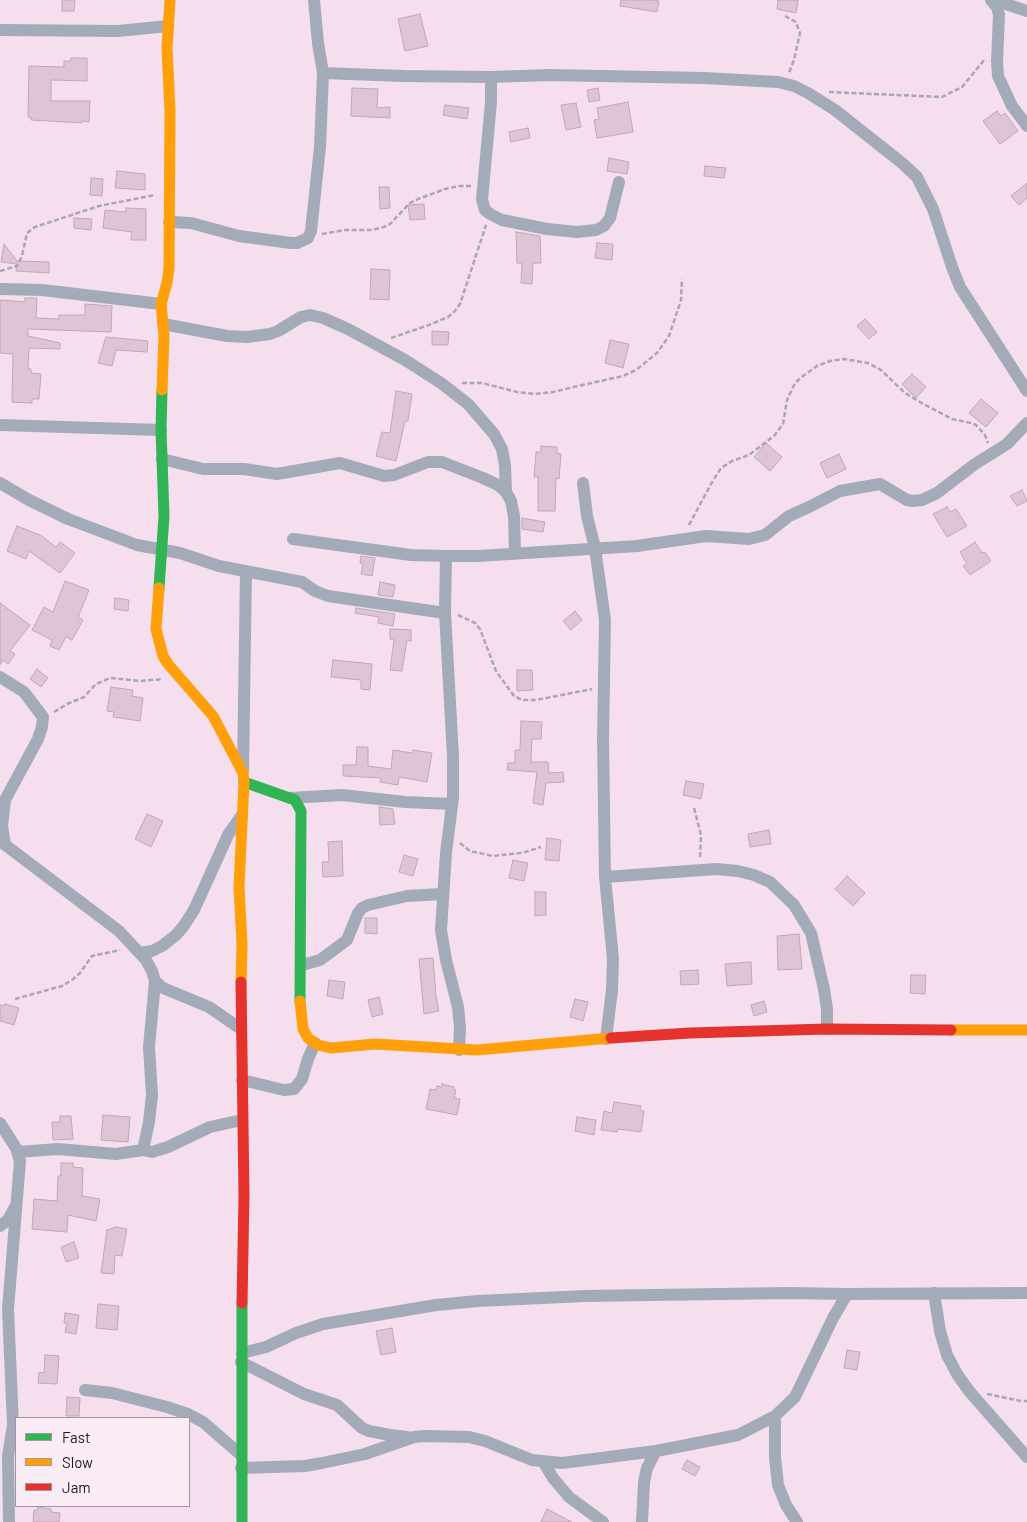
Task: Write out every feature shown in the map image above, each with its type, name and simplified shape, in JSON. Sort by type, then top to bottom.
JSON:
[{"type":"street","points":[[170,0],[167,66],[170,111],[168,283],[161,304],[164,342],[161,430],[164,516],[156,613],[158,637],[163,656],[213,716],[226,738],[244,777],[295,800],[300,811],[302,849],[302,965],[300,996],[303,1029],[308,1038],[315,1043],[330,1048],[375,1044],[459,1050],[690,1033],[827,1029],[1027,1030]]},
{"type":"street","points":[[169,222],[191,223],[239,236],[291,243],[297,243],[308,238],[311,231],[320,147],[323,73],[314,0]]},
{"type":"street","points":[[993,0],[1027,11]]},
{"type":"street","points":[[993,0],[999,15],[998,76],[1012,106],[1027,126]]},
{"type":"street","points":[[0,30],[118,31],[168,26]]},
{"type":"street","points":[[323,73],[491,77],[549,75],[704,78],[784,83],[794,86],[816,98],[918,177],[933,209],[960,286],[1027,391]]},
{"type":"street","points":[[491,77],[488,138],[482,186],[482,200],[485,210],[502,220],[548,229],[577,232],[596,230],[604,226],[610,218],[619,182]]},
{"type":"street","points":[[0,289],[42,290],[161,304]]},
{"type":"street","points":[[163,324],[191,330],[247,337],[270,334],[301,317],[314,315],[348,329],[441,383],[468,404],[494,434],[502,449],[506,492]]},
{"type":"street","points":[[293,539],[410,555],[446,556],[644,545],[706,536],[748,539],[762,536],[794,513],[840,490],[881,484],[907,500],[922,500],[937,493],[1007,444],[1027,423]]},
{"type":"street","points":[[0,425],[161,430]]},
{"type":"street","points":[[162,459],[203,469],[244,469],[277,474],[340,463],[384,476],[394,475],[435,461],[483,478],[498,485],[506,492],[511,501],[514,516],[515,553]]},
{"type":"street","points":[[0,483],[68,519],[129,542],[219,566],[302,582],[315,591],[328,596],[445,613]]},
{"type":"street","points":[[583,483],[587,516],[595,548],[605,620],[605,877],[613,959],[612,990],[606,1039]]},
{"type":"street","points":[[446,556],[445,613],[452,749],[452,804],[442,894],[441,930],[446,960],[458,1006],[459,1050]]},
{"type":"street","points":[[242,1522],[244,1195],[241,1030],[242,945],[239,887],[244,813],[246,571]]},
{"type":"street","points":[[0,678],[24,692],[43,717],[43,724],[38,738],[2,807],[3,843],[90,908],[136,949],[152,971],[155,981],[150,1046],[152,1094],[144,1150]]},
{"type":"street","points":[[290,798],[342,795],[414,803],[452,804]]},
{"type":"street","points":[[136,949],[152,950],[162,946],[183,927],[194,910],[228,835],[244,813]]},
{"type":"street","points":[[605,877],[698,870],[738,871],[770,882],[794,905],[811,934],[819,962],[827,1009],[827,1029]]},
{"type":"street","points":[[302,965],[320,960],[347,940],[362,908],[407,896],[442,894]]},
{"type":"street","points":[[155,981],[163,988],[209,1007],[241,1030]]},
{"type":"street","points":[[242,1080],[284,1090],[294,1089],[302,1079],[315,1043]]},
{"type":"street","points":[[18,1152],[58,1148],[116,1154],[144,1150],[159,1151],[210,1127],[242,1120]]},
{"type":"street","points":[[0,1123],[18,1152],[20,1166],[4,1312],[13,1425],[4,1456],[9,1522]]},
{"type":"street","points":[[0,1226],[8,1220],[16,1204]]},
{"type":"street","points":[[242,1357],[296,1333],[323,1324],[436,1305],[585,1296],[788,1293],[1027,1293]]},
{"type":"street","points":[[934,1293],[940,1331],[947,1355],[957,1374],[969,1391],[1027,1457]]},
{"type":"street","points":[[242,1357],[304,1394],[337,1405],[362,1428],[369,1431],[414,1437],[469,1437],[485,1441],[532,1460],[544,1463],[562,1463],[656,1451],[738,1435],[775,1416],[795,1397],[833,1318],[847,1294]]},
{"type":"street","points":[[85,1390],[112,1393],[167,1406],[188,1414],[203,1422],[241,1462],[305,1466],[365,1454],[414,1437]]},
{"type":"street","points":[[775,1416],[775,1457],[778,1485],[786,1505],[797,1522]]},
{"type":"street","points":[[0,1425],[13,1425]]},
{"type":"street","points":[[642,1522],[644,1482],[647,1468],[656,1451]]},
{"type":"street","points":[[544,1463],[553,1478],[569,1497],[603,1522]]},
{"type":"path","points":[[784,83],[794,60],[800,33],[796,22],[785,16]]},
{"type":"path","points":[[816,98],[832,91],[912,96],[947,96],[962,87],[998,40]]},
{"type":"path","points":[[308,238],[338,231],[372,230],[384,227],[390,224],[410,203],[418,199],[459,186],[482,186]]},
{"type":"path","points":[[0,271],[17,266],[22,256],[27,234],[35,227],[99,206],[169,192]]},
{"type":"path","points":[[376,344],[448,317],[455,310],[460,304],[490,214]]},
{"type":"path","points":[[441,383],[482,383],[516,392],[535,394],[553,392],[623,376],[636,370],[657,353],[668,336],[681,300],[682,279]]},
{"type":"path","points":[[684,540],[688,527],[721,468],[749,454],[774,436],[783,424],[787,400],[795,383],[817,366],[830,362],[844,359],[868,363],[881,370],[904,392],[918,401],[952,419],[976,426],[985,435],[992,454]]},
{"type":"path","points":[[445,613],[456,614],[474,623],[484,638],[496,671],[514,696],[522,700],[536,700],[604,687]]},
{"type":"path","points":[[43,724],[60,708],[84,697],[96,684],[110,678],[140,681],[180,677]]},
{"type":"path","points":[[694,808],[701,834],[698,870]]},
{"type":"path","points":[[449,830],[458,842],[470,851],[481,854],[493,856],[509,855],[542,847]]},
{"type":"path","points":[[15,999],[62,986],[80,973],[92,956],[136,949]]},
{"type":"path","points":[[969,1391],[1027,1401]]},
{"type":"building","points":[[62,0],[75,0],[74,11],[62,11]]},
{"type":"building","points":[[621,0],[659,1],[657,12],[620,6]]},
{"type":"building","points":[[778,0],[798,0],[796,13],[777,9]]},
{"type":"building","points":[[420,14],[428,46],[405,51],[398,19]]},
{"type":"building","points":[[71,58],[87,58],[87,81],[51,80],[51,101],[90,101],[89,122],[31,120],[31,117],[28,117],[29,66],[64,67],[64,61],[71,61]]},
{"type":"building","points":[[352,88],[378,89],[377,108],[390,107],[390,118],[351,116]]},
{"type":"building","points":[[598,88],[600,100],[589,102],[587,90]]},
{"type":"building","points":[[628,102],[633,132],[597,138],[594,120],[599,119],[597,108]]},
{"type":"building","points":[[576,103],[581,127],[566,130],[561,105]]},
{"type":"building","points":[[445,105],[469,108],[467,119],[443,115]]},
{"type":"building","points":[[997,111],[1001,116],[1005,113],[1018,131],[1000,144],[983,121]]},
{"type":"building","points":[[528,128],[530,138],[511,142],[509,132]]},
{"type":"building","points":[[609,158],[629,162],[627,174],[607,171]]},
{"type":"building","points":[[705,166],[726,168],[724,178],[704,176]]},
{"type":"building","points":[[117,171],[145,174],[145,190],[115,188]]},
{"type":"building","points":[[91,178],[103,179],[102,196],[90,195]]},
{"type":"building","points":[[1027,183],[1027,198],[1019,205],[1011,196]]},
{"type":"building","points":[[379,187],[389,187],[390,208],[380,209]]},
{"type":"building","points":[[424,204],[425,219],[410,220],[408,205]]},
{"type":"building","points":[[126,208],[146,209],[146,240],[131,240],[132,232],[103,228],[105,210],[126,212]]},
{"type":"building","points":[[74,218],[92,219],[91,230],[74,228]]},
{"type":"building","points":[[516,232],[540,236],[541,263],[533,263],[532,284],[521,283],[522,263],[517,263]]},
{"type":"building","points":[[597,243],[613,244],[612,260],[595,258]]},
{"type":"building","points":[[4,244],[18,262],[49,262],[49,273],[16,271],[17,264],[1,262]]},
{"type":"building","points":[[371,269],[390,270],[389,300],[370,299]]},
{"type":"building","points":[[25,298],[37,298],[36,318],[59,319],[59,315],[85,315],[85,304],[112,306],[111,332],[28,329],[28,336],[60,343],[60,349],[29,348],[28,368],[31,369],[31,373],[41,374],[39,399],[32,399],[32,403],[12,402],[13,354],[0,353],[0,300],[25,302]]},
{"type":"building","points":[[865,319],[877,332],[869,339],[857,326]]},
{"type":"building","points":[[432,331],[449,332],[448,345],[432,345]]},
{"type":"building","points":[[106,337],[148,341],[147,352],[116,350],[112,366],[98,363]]},
{"type":"building","points":[[610,340],[629,344],[623,368],[605,363]]},
{"type":"building","points":[[912,374],[926,387],[916,398],[902,384]]},
{"type":"building","points":[[396,391],[412,394],[408,421],[405,421],[396,461],[376,456],[382,432],[390,433]]},
{"type":"building","points":[[981,399],[998,413],[986,427],[969,413]]},
{"type":"building","points":[[766,443],[782,457],[770,471],[754,457]]},
{"type":"building","points":[[541,446],[557,447],[557,453],[561,454],[559,479],[556,478],[555,511],[538,511],[538,477],[534,477],[536,452],[541,452]]},
{"type":"building","points":[[839,454],[846,469],[827,478],[820,463]]},
{"type":"building","points":[[1022,490],[1027,501],[1017,506],[1010,496]]},
{"type":"building","points":[[947,507],[950,512],[956,509],[967,526],[947,537],[933,514]]},
{"type":"building","points":[[522,518],[545,522],[543,532],[522,529]]},
{"type":"building","points":[[17,526],[40,535],[56,547],[60,542],[75,553],[60,573],[29,551],[26,559],[7,551]]},
{"type":"building","points":[[975,542],[982,553],[985,552],[991,561],[970,575],[963,566],[967,564],[960,552]]},
{"type":"building","points":[[361,556],[375,558],[372,576],[361,574],[363,564],[360,563]]},
{"type":"building","points":[[65,581],[89,590],[78,617],[83,620],[72,640],[66,637],[59,650],[50,646],[52,640],[32,630],[44,607],[53,612]]},
{"type":"building","points":[[380,582],[395,585],[393,597],[378,595]]},
{"type":"building","points":[[115,598],[129,600],[128,611],[114,609]]},
{"type":"building","points":[[0,603],[30,625],[10,651],[15,654],[8,664],[3,660],[0,665]]},
{"type":"building","points":[[356,608],[395,614],[393,626],[378,623],[379,617],[355,613]]},
{"type":"building","points":[[575,611],[582,620],[571,630],[563,621]]},
{"type":"building","points":[[390,629],[411,630],[411,641],[407,640],[402,671],[390,670],[394,640],[390,639]]},
{"type":"building","points":[[333,660],[372,664],[370,690],[361,689],[361,680],[331,677]]},
{"type":"building","points":[[37,669],[48,678],[41,687],[30,679]]},
{"type":"building","points":[[517,670],[532,670],[533,690],[517,691]]},
{"type":"building","points":[[111,687],[133,690],[132,696],[143,698],[140,721],[113,717],[114,712],[107,711]]},
{"type":"building","points":[[521,721],[542,722],[541,739],[532,739],[531,762],[548,762],[549,773],[563,772],[564,782],[546,783],[543,805],[533,803],[537,772],[507,770],[508,763],[515,763],[515,750],[520,750]]},
{"type":"building","points":[[357,747],[368,747],[368,766],[391,769],[393,750],[412,753],[413,750],[432,753],[427,782],[399,777],[398,785],[380,782],[381,778],[343,776],[343,765],[356,765]]},
{"type":"building","points":[[686,781],[704,784],[701,799],[683,795]]},
{"type":"building","points":[[379,807],[393,809],[395,824],[380,825]]},
{"type":"building","points":[[147,814],[163,821],[151,847],[135,839]]},
{"type":"building","points":[[769,830],[771,844],[750,847],[748,834]]},
{"type":"building","points":[[547,838],[561,840],[559,861],[545,860]]},
{"type":"building","points":[[342,841],[343,876],[323,877],[322,862],[329,862],[328,842]]},
{"type":"building","points":[[404,855],[418,859],[413,876],[399,872]]},
{"type":"building","points":[[513,860],[528,863],[524,881],[509,878]]},
{"type":"building","points":[[847,876],[865,893],[853,906],[835,889]]},
{"type":"building","points":[[535,892],[546,892],[546,915],[535,916]]},
{"type":"building","points":[[365,918],[377,918],[377,934],[365,933]]},
{"type":"building","points":[[799,934],[802,969],[778,970],[777,936]]},
{"type":"building","points":[[433,958],[439,1011],[424,1014],[419,959]]},
{"type":"building","points":[[751,962],[752,984],[727,986],[725,964]]},
{"type":"building","points":[[698,970],[699,984],[681,985],[680,971]]},
{"type":"building","points":[[911,975],[926,975],[925,994],[910,993]]},
{"type":"building","points":[[329,980],[345,982],[343,999],[327,996]]},
{"type":"building","points":[[379,997],[383,1014],[372,1017],[368,1000]]},
{"type":"building","points":[[575,999],[588,1002],[583,1021],[570,1017]]},
{"type":"building","points":[[764,1001],[767,1012],[754,1016],[751,1005]]},
{"type":"building","points":[[5,1004],[19,1008],[14,1025],[0,1021],[0,1005],[4,1006]]},
{"type":"building","points":[[442,1084],[454,1087],[453,1089],[456,1090],[454,1098],[460,1099],[457,1115],[426,1109],[430,1089],[436,1090],[437,1086],[442,1087]]},
{"type":"building","points":[[614,1102],[641,1106],[640,1110],[644,1111],[641,1132],[618,1129],[617,1132],[601,1130],[604,1111],[612,1113]]},
{"type":"building","points":[[103,1115],[130,1117],[128,1142],[101,1140]]},
{"type":"building","points":[[60,1116],[71,1116],[73,1139],[53,1140],[52,1122],[60,1122]]},
{"type":"building","points":[[577,1117],[596,1120],[594,1135],[575,1131]]},
{"type":"building","points":[[61,1163],[73,1163],[73,1167],[83,1168],[82,1196],[100,1199],[96,1221],[68,1215],[67,1232],[32,1229],[34,1199],[57,1201],[58,1176],[61,1176]]},
{"type":"building","points":[[116,1227],[127,1229],[122,1256],[115,1255],[114,1274],[101,1273],[107,1230]]},
{"type":"building","points":[[74,1242],[79,1258],[66,1262],[61,1247]]},
{"type":"building","points":[[98,1304],[119,1306],[117,1330],[96,1328]]},
{"type":"building","points":[[65,1313],[79,1315],[76,1334],[65,1332],[67,1323],[64,1323]]},
{"type":"building","points":[[392,1328],[396,1352],[381,1355],[376,1331]]},
{"type":"building","points":[[847,1350],[860,1352],[857,1370],[844,1368]]},
{"type":"building","points":[[45,1355],[59,1356],[57,1384],[38,1383],[39,1372],[44,1373]]},
{"type":"building","points":[[67,1397],[80,1398],[79,1416],[66,1416]]},
{"type":"building","points":[[687,1460],[700,1467],[695,1476],[682,1469]]},
{"type":"building","points":[[38,1507],[60,1513],[59,1522],[33,1522],[34,1510],[38,1510]]},
{"type":"building","points":[[547,1509],[572,1522],[541,1522]]},
{"type":"traffic: fast","points":[[159,588],[164,516],[161,430],[162,390]]},
{"type":"traffic: fast","points":[[244,782],[295,800],[301,811],[300,1001]]},
{"type":"traffic: fast","points":[[242,1303],[242,1522]]},
{"type":"traffic: slow","points":[[162,390],[164,336],[161,304],[169,268],[170,111],[167,48],[170,0]]},
{"type":"traffic: slow","points":[[159,588],[156,629],[163,656],[213,716],[243,773],[239,887],[242,945],[241,982]]},
{"type":"traffic: slow","points":[[300,1001],[303,1029],[308,1038],[318,1045],[331,1048],[375,1044],[477,1050],[611,1038]]},
{"type":"traffic: slow","points":[[951,1030],[1027,1030]]},
{"type":"traffic: jam","points":[[241,982],[244,1195],[242,1303]]},
{"type":"traffic: jam","points":[[611,1038],[690,1033],[827,1029],[951,1030]]}]
